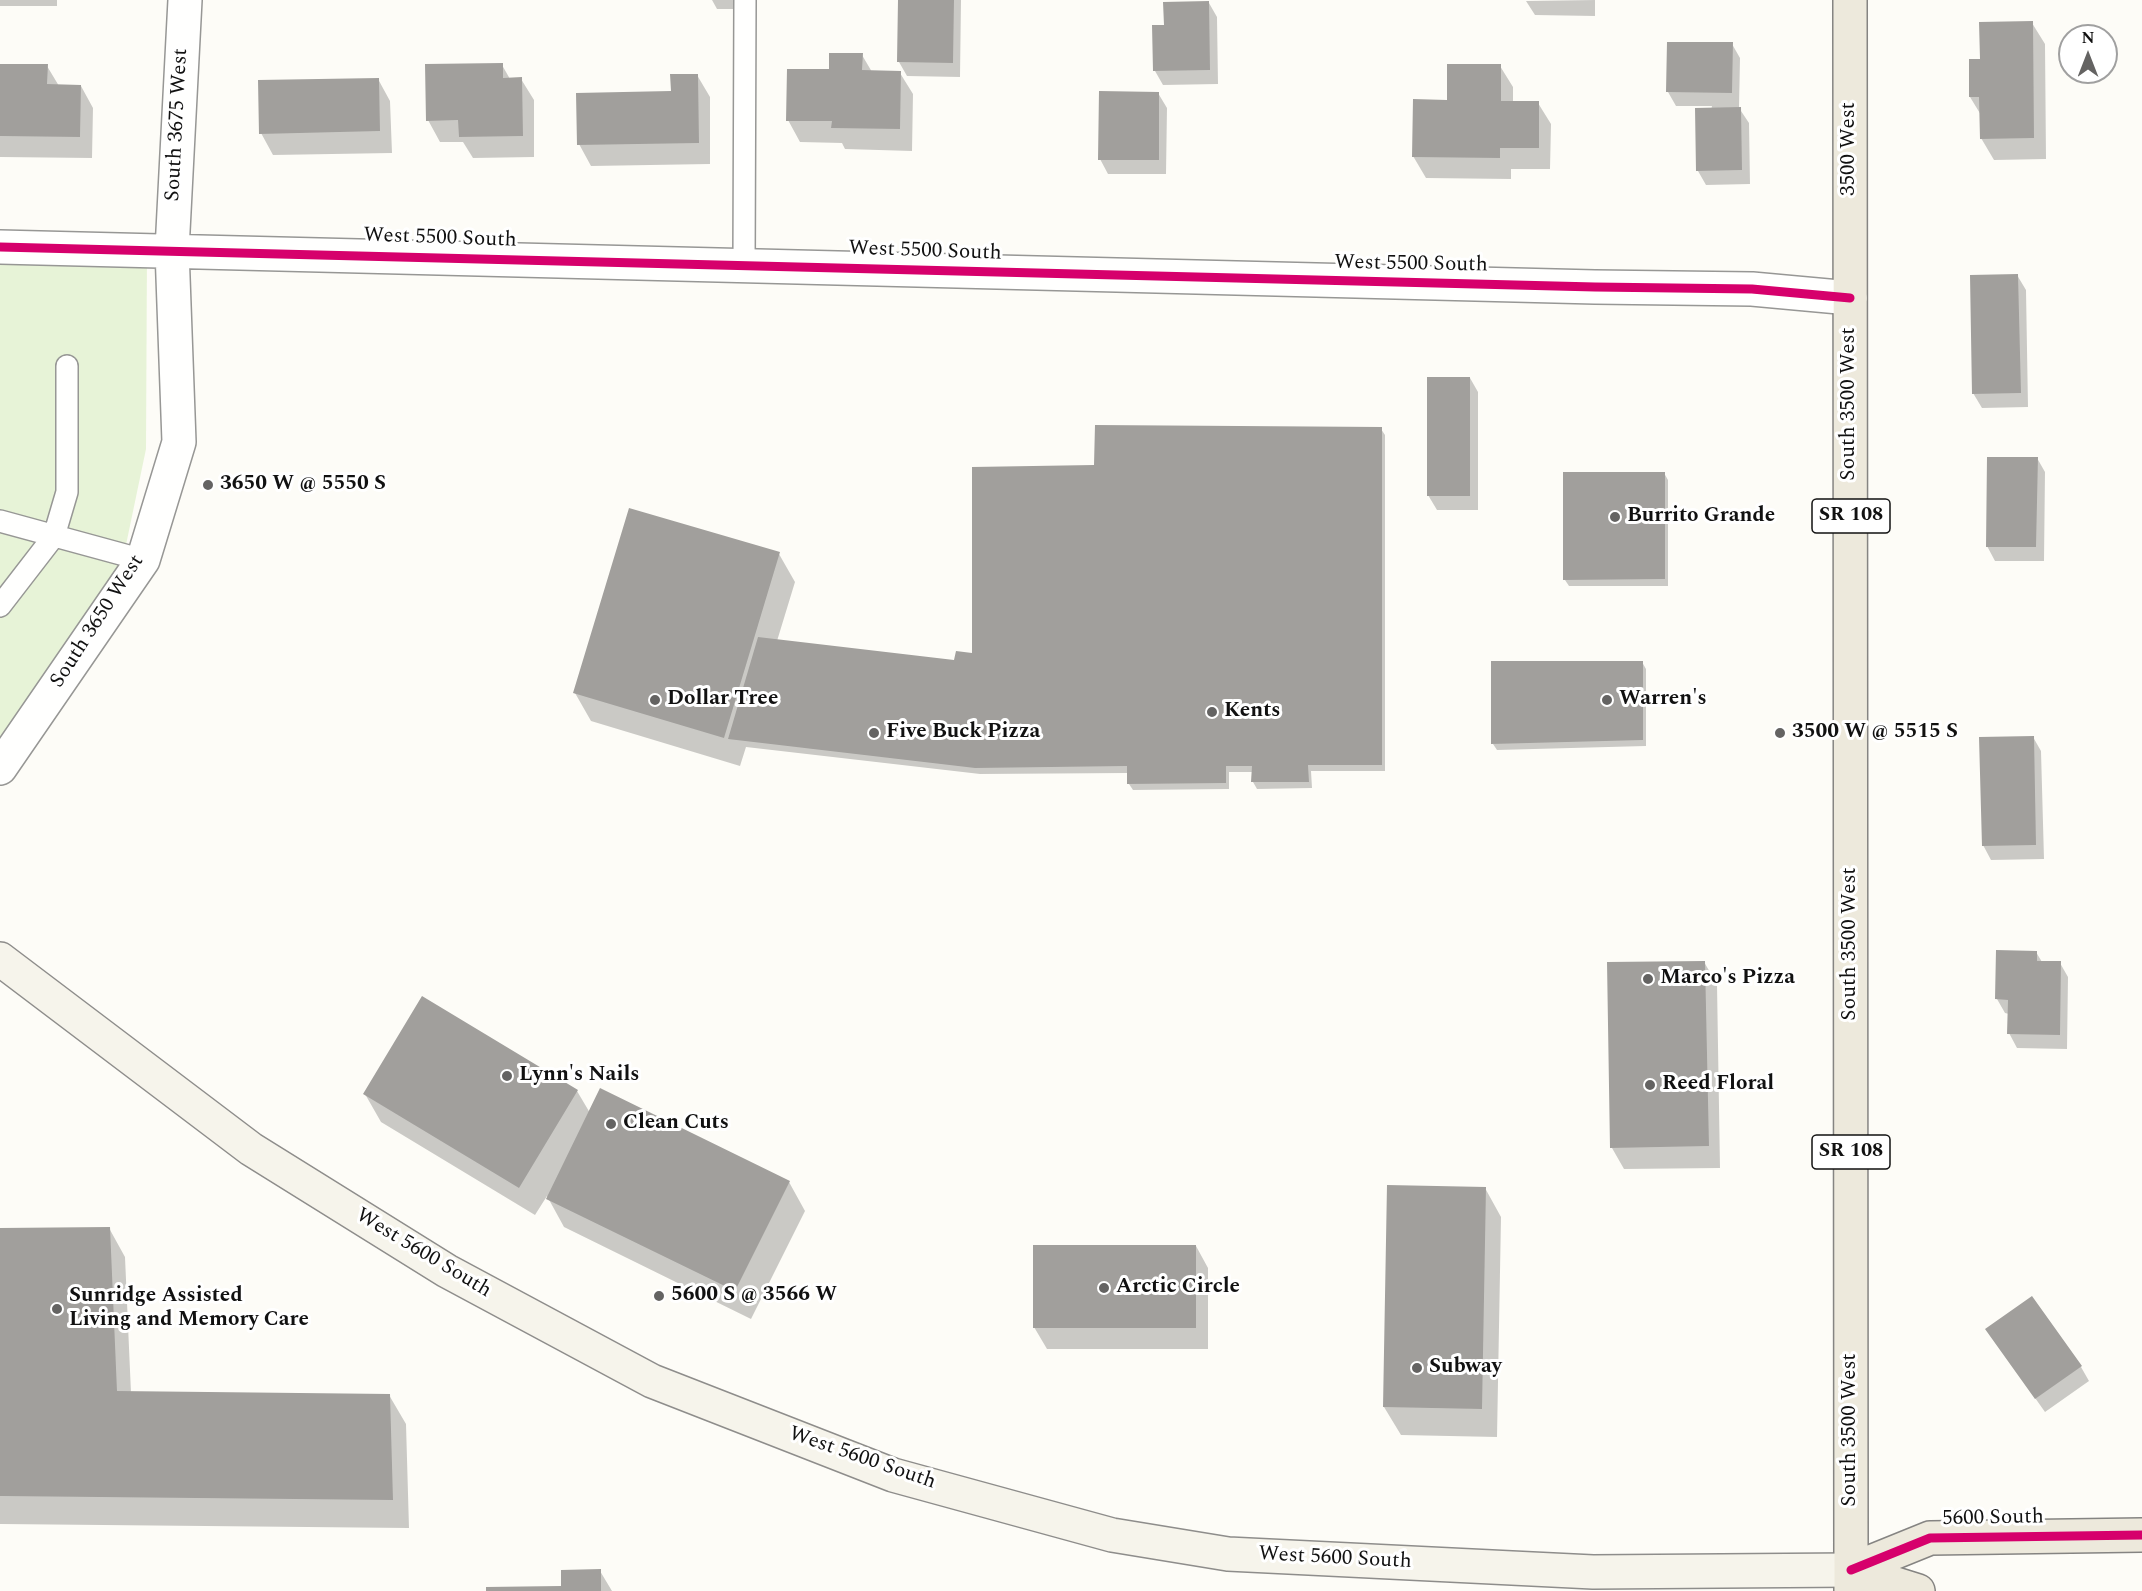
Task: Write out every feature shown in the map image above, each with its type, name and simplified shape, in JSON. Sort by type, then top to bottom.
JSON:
[{"type":"main road","name":"3500 West","points":[[1850,0],[1850,298]]},
{"type":"main road","name":"South 3500 West","points":[[1850,298],[1851,1580]]},
{"type":"main road","name":"West 5600 South","points":[[0,959],[251,1149],[447,1271],[652,1381],[893,1474],[1112,1535],[1228,1554],[1593,1572],[1851,1580]]},
{"type":"main road","name":"5600 South","points":[[1851,1580],[1930,1538],[2142,1535]]},
{"type":"main road","points":[[1851,1580],[1918,1591]]},
{"type":"street","name":"South 3675 West","points":[[172,250],[184,0]]},
{"type":"street","name":"West 5500 South","points":[[0,247],[1560,287],[1752,289],[1850,298]]},
{"type":"street","name":"South 3650 West","points":[[0,768],[143,560],[179,442],[172,250]]},
{"type":"lane","points":[[744,265],[745,0]]},
{"type":"lane","points":[[0,606],[54,536],[67,492],[67,366]]},
{"type":"lane","points":[[0,521],[143,560]]},
{"type":"green space","points":[[0,252],[147,252],[146,449],[117,588],[0,744]]},
{"type":"building","points":[[898,0],[954,0],[953,63],[897,62]]},
{"type":"building","points":[[1209,1],[1210,70],[1153,71],[1152,25],[1164,25],[1163,2]]},
{"type":"building","points":[[2033,21],[2034,138],[1980,139],[1979,97],[1969,97],[1969,59],[1980,59],[1979,22]]},
{"type":"building","points":[[1667,42],[1733,42],[1732,93],[1666,92]]},
{"type":"building","points":[[829,53],[863,53],[862,70],[901,71],[900,129],[831,128],[832,121],[786,121],[787,69],[829,69]]},
{"type":"building","points":[[503,63],[503,78],[522,77],[523,136],[459,137],[458,120],[426,121],[425,64]]},
{"type":"building","points":[[0,64],[48,64],[47,84],[81,85],[80,137],[0,136]]},
{"type":"building","points":[[1447,64],[1501,64],[1501,101],[1539,101],[1539,148],[1500,148],[1500,158],[1412,157],[1413,99],[1447,100]]},
{"type":"building","points":[[670,74],[698,74],[699,143],[577,145],[576,93],[671,91]]},
{"type":"building","points":[[379,78],[380,131],[259,134],[258,80]]},
{"type":"building","points":[[1099,91],[1159,92],[1159,160],[1098,160]]},
{"type":"building","points":[[1741,107],[1742,170],[1696,171],[1695,108]]},
{"type":"building","points":[[2018,274],[2021,393],[1972,394],[1970,275]]},
{"type":"building","points":[[1427,377],[1470,377],[1470,496],[1427,496]]},
{"type":"building","points":[[1095,425],[1382,427],[1382,765],[1308,765],[1309,782],[1251,782],[1252,766],[1226,766],[1226,783],[1127,784],[1127,766],[975,768],[728,739],[758,637],[954,660],[956,651],[972,653],[972,467],[1094,465]]},
{"type":"building","points":[[1987,457],[2038,457],[2036,547],[1986,547]]},
{"type":"building","points":[[1563,472],[1665,472],[1665,579],[1563,580]]},
{"type":"building","points":[[629,508],[780,552],[724,738],[573,693]]},
{"type":"building","points":[[1491,661],[1643,661],[1643,740],[1491,744]]},
{"type":"building","points":[[2034,736],[2036,845],[1982,846],[1979,737]]},
{"type":"building","points":[[1996,950],[2037,951],[2037,961],[2061,961],[2060,1035],[2007,1034],[2008,1000],[1995,999]]},
{"type":"building","points":[[1705,961],[1709,1146],[1610,1148],[1607,962]]},
{"type":"building","points":[[422,996],[578,1090],[519,1188],[363,1094]]},
{"type":"building","points":[[600,1088],[790,1181],[735,1291],[546,1199]]},
{"type":"building","points":[[1387,1185],[1486,1187],[1482,1409],[1383,1407]]},
{"type":"building","name":"Sunridge Assisted Living and Memory Care","points":[[110,1227],[117,1391],[390,1394],[393,1500],[0,1496],[0,1228]]},
{"type":"building","points":[[1033,1245],[1196,1245],[1196,1328],[1033,1328]]},
{"type":"building","points":[[2032,1296],[2082,1366],[2035,1399],[1985,1329]]},
{"type":"building","points":[[601,1569],[601,1591],[486,1591],[486,1587],[561,1586],[561,1570]]},
{"type":"cycle path","points":[[0,247],[1752,289],[1850,298]]},
{"type":"cycle path","points":[[1851,1570],[1930,1538],[2142,1535]]},
{"type":"place","name":"3650 W @ 5550 S","points":[[208,485]]},
{"type":"place","name":"Burrito Grande","points":[[1615,517]]},
{"type":"place","name":"Dollar Tree","points":[[655,700]]},
{"type":"place","name":"Warren's","points":[[1607,700]]},
{"type":"place","name":"Kents","points":[[1212,712]]},
{"type":"place","name":"Five Buck Pizza","points":[[874,733]]},
{"type":"place","name":"3500 W @ 5515 S","points":[[1780,733]]},
{"type":"place","name":"Marco's Pizza","points":[[1648,979]]},
{"type":"place","name":"Lynn's Nails","points":[[507,1076]]},
{"type":"place","name":"Reed Floral","points":[[1650,1085]]},
{"type":"place","name":"Clean Cuts","points":[[611,1124]]},
{"type":"place","name":"Arctic Circle","points":[[1104,1288]]},
{"type":"place","name":"5600 S @ 3566 W","points":[[659,1296]]},
{"type":"place","name":"Sunridge Assisted Living and Memory Care","points":[[57,1309]]},
{"type":"place","name":"Subway","points":[[1417,1368]]}]
